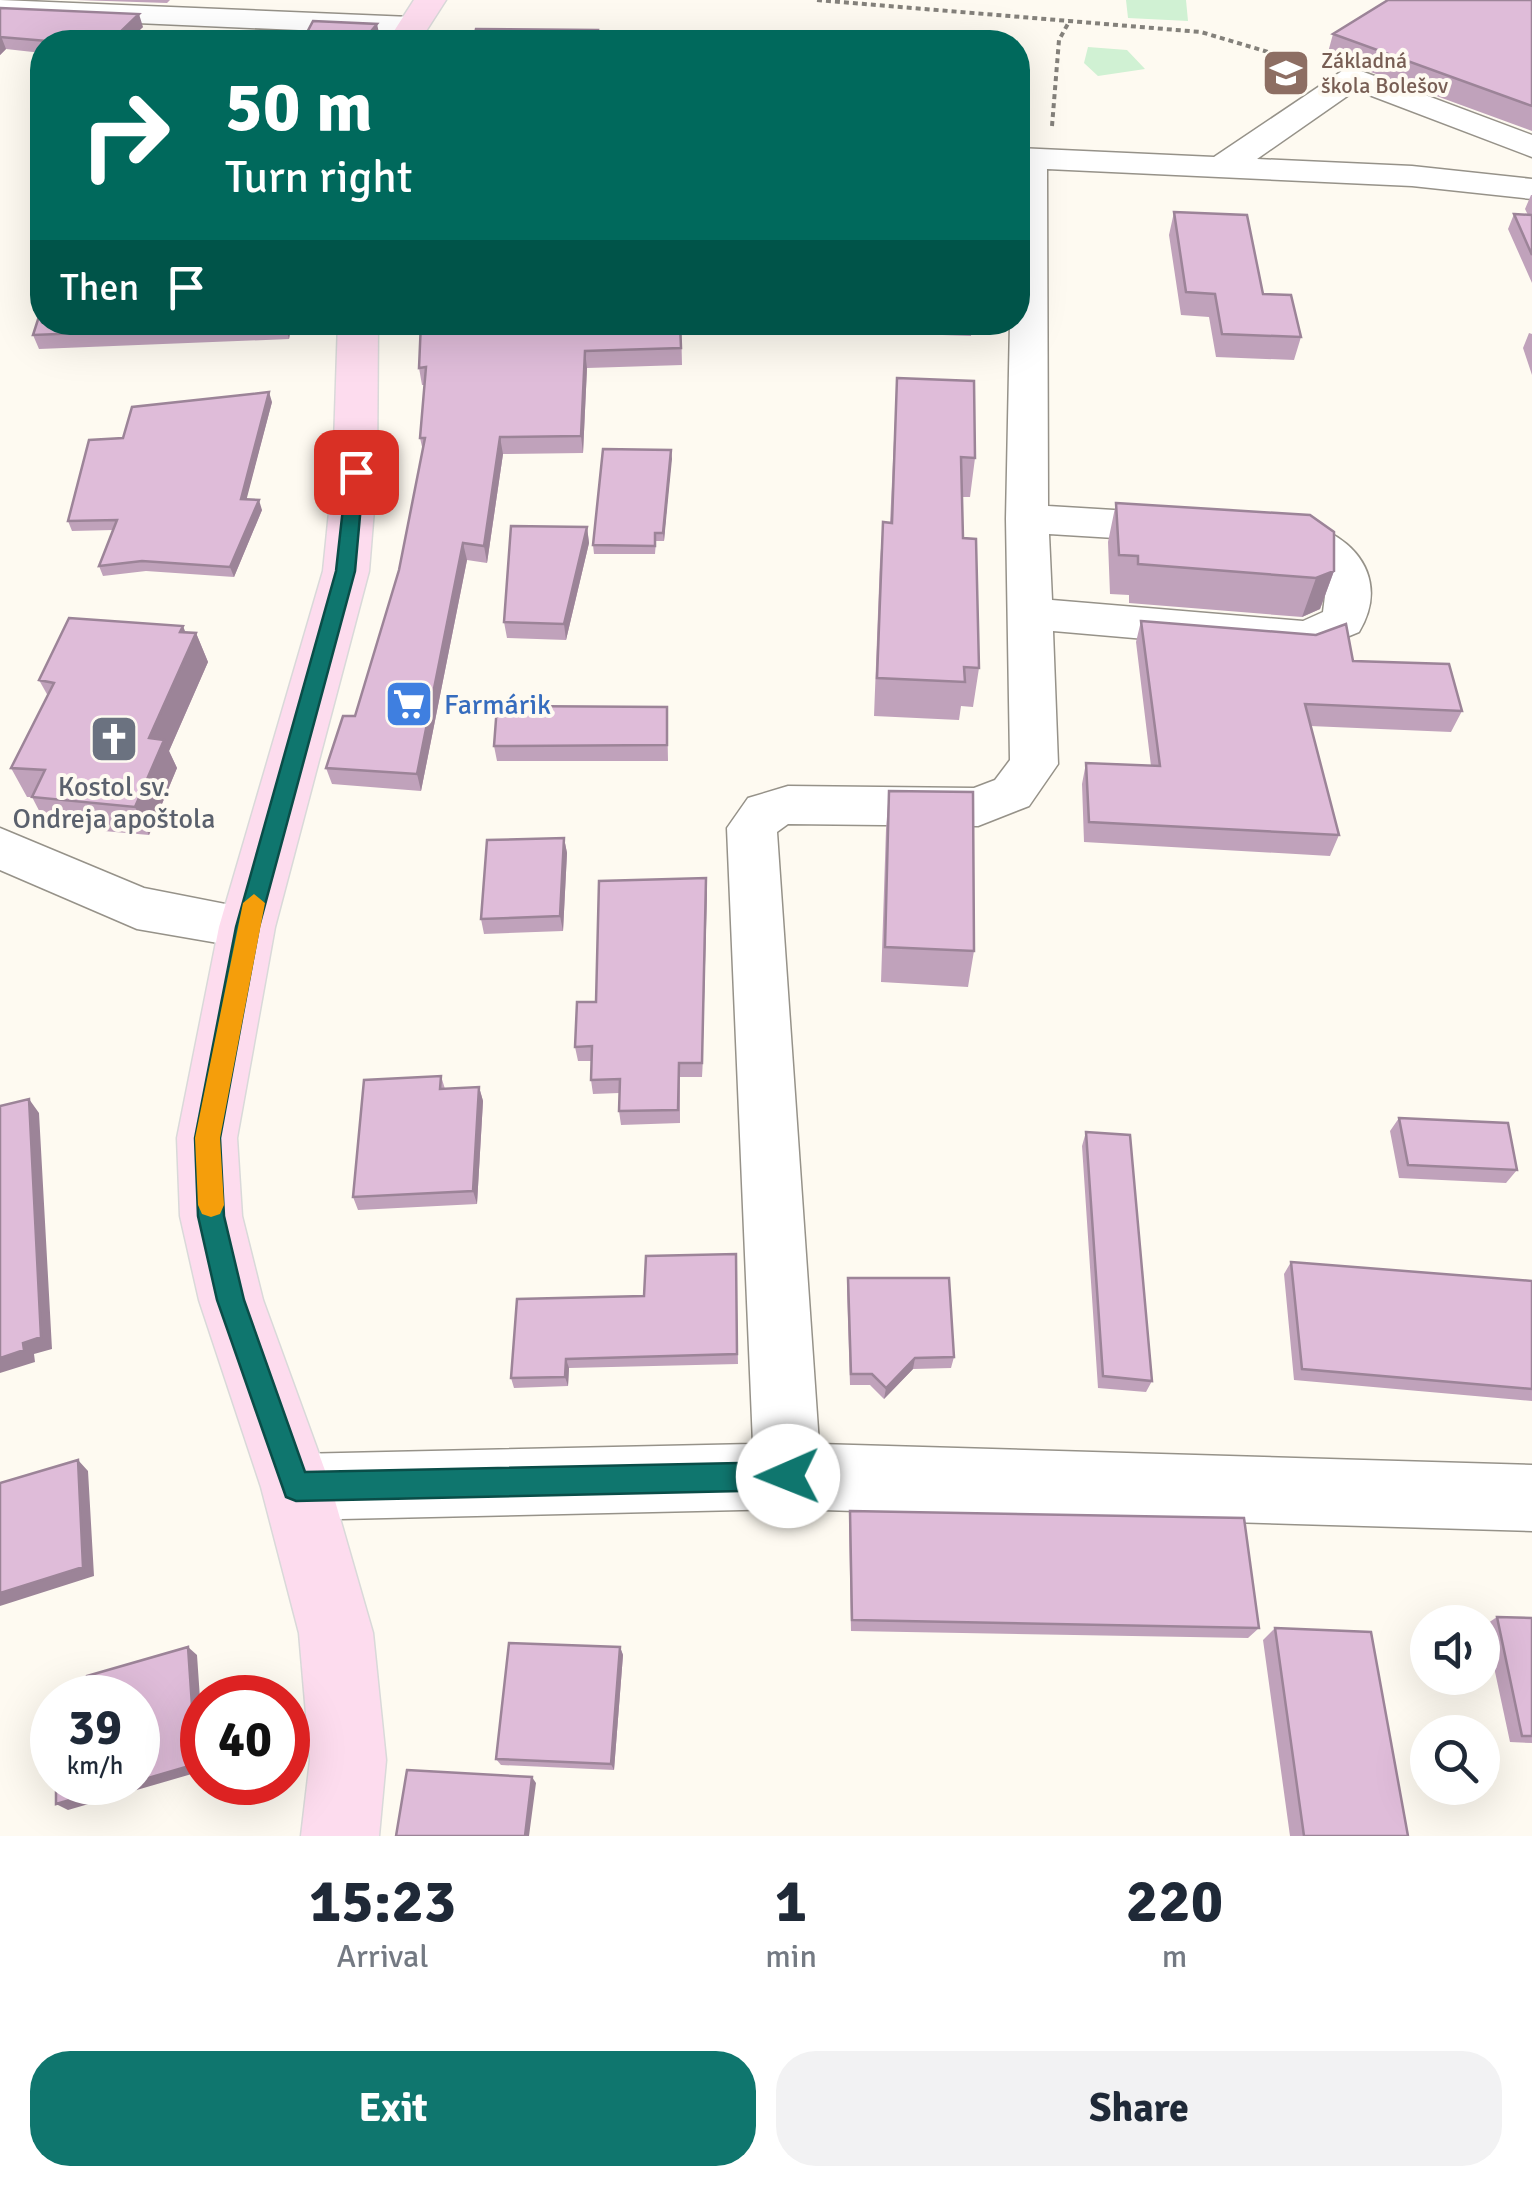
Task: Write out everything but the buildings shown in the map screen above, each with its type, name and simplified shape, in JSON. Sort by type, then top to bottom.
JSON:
[{"type":"main road","points":[[410,30],[430,0]]},
{"type":"main road","points":[[340,1836],[348,1760],[345,1690],[336,1632],[296,1487],[231,1300],[211,1216],[207,1138],[247,927],[346,571],[356,472],[358,335]]},
{"type":"street","points":[[0,8],[344,30]]},
{"type":"street","points":[[1222,167],[1353,78],[1532,148]]},
{"type":"street","points":[[1030,334],[1033,148],[1222,167],[1523,180]]},
{"type":"street","points":[[788,1476],[752,828],[766,811],[788,804],[978,808],[1012,793],[1034,764],[1027,519],[1030,335]]},
{"type":"street","points":[[1027,519],[1304,536],[1332,546],[1347,569],[1351,599],[1342,621],[1308,637],[1030,614]]},
{"type":"street","points":[[0,848],[137,908],[247,927]]},
{"type":"street","points":[[296,1487],[788,1476],[1532,1498]]},
{"type":"path","points":[[817,0],[1201,32],[1353,78]]},
{"type":"path","points":[[1033,148],[1059,40],[1070,20]]},
{"type":"green space","points":[[1126,0],[1186,0],[1188,21],[1128,18]]},
{"type":"green space","points":[[1088,47],[1127,50],[1145,69],[1098,76],[1084,63]]},
{"type":"slow traffic","points":[[211,1205],[207,1138],[254,903]]},
{"type":"place","name":"Základná škola Bolešov","points":[[1286,73]]},
{"type":"place","name":"Farmárik","points":[[409,704]]},
{"type":"place","name":"Kostol sv. Ondreja apoštola","points":[[114,739]]},
{"type":"route","points":[[356,472],[346,571],[247,927],[207,1138],[211,1216],[231,1300],[296,1487],[788,1476]]}]
